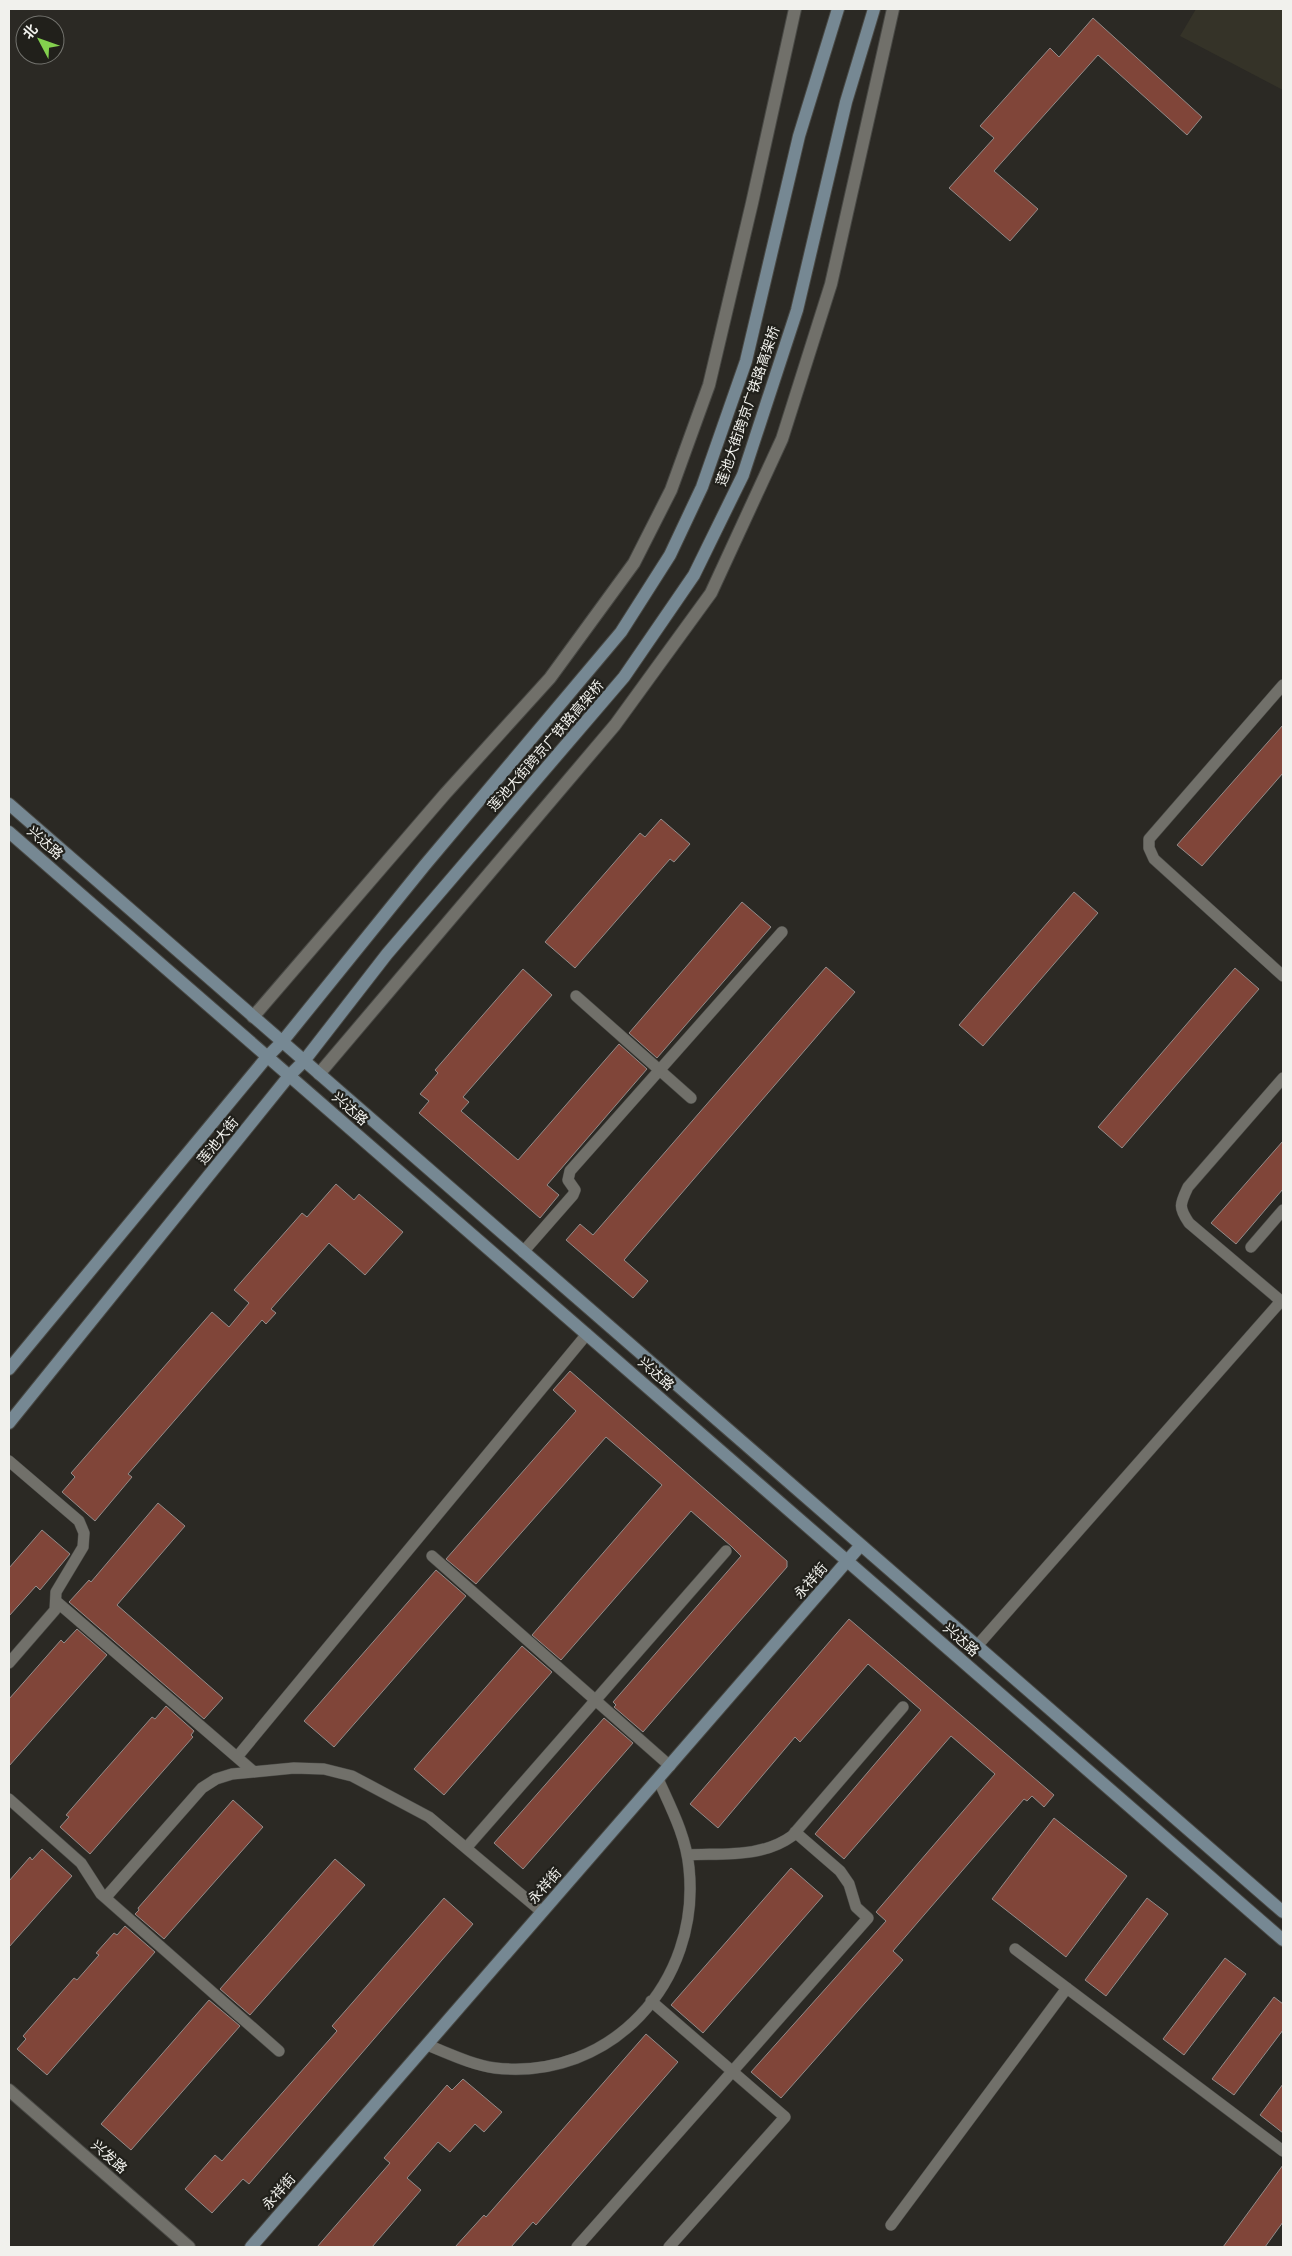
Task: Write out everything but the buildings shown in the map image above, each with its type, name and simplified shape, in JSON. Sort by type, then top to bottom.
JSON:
[{"type":"main road","name":"莲池大街跨京广铁路高架桥","points":[[434,855],[621,632],[670,555],[698,496],[746,361],[799,136],[838,9]]},
{"type":"main road","name":"莲池大街跨京广铁路高架桥","points":[[451,879],[624,677],[694,575],[743,475],[797,310],[846,102],[874,9]]},
{"type":"main road","name":"兴达路","points":[[9,804],[1283,1912]]},
{"type":"main road","name":"兴达路","points":[[9,832],[1283,1940]]},
{"type":"main road","name":"莲池大街","points":[[9,1369],[267,1057],[282,1042],[434,855]]},
{"type":"main road","name":"莲池大街","points":[[9,1423],[304,1061],[387,954],[451,879]]},
{"type":"main road","name":"永祥街","points":[[251,2247],[861,1546]]},
{"type":"street","points":[[253,1017],[445,794],[550,678],[634,563],[671,490],[709,385],[795,9]]},
{"type":"street","points":[[319,1074],[616,725],[711,593],[782,439],[825,302],[893,9]]},
{"type":"street","name":"兴发路","points":[[9,2090],[189,2247]]},
{"type":"lane","points":[[1283,685],[1149,839],[1149,848],[1154,859],[1283,976]]},
{"type":"lane","points":[[524,1252],[573,1195],[575,1190],[568,1180],[570,1170],[782,932]]},
{"type":"lane","points":[[576,996],[691,1098]]},
{"type":"lane","points":[[977,1646],[1281,1301],[1189,1223],[1182,1213],[1180,1202],[1188,1187],[1283,1078]]},
{"type":"lane","points":[[1251,1247],[1283,1210]]},
{"type":"lane","points":[[237,1757],[587,1334]]},
{"type":"lane","points":[[9,1460],[78,1521],[84,1533],[83,1547],[56,1592],[57,1602],[55,1610],[9,1663]]},
{"type":"lane","points":[[466,1847],[726,1552]]},
{"type":"lane","points":[[432,1556],[670,1766]]},
{"type":"lane","points":[[57,1602],[254,1772]]},
{"type":"lane","points":[[687,1855],[767,1850],[780,1845],[795,1832],[903,1707]]},
{"type":"lane","points":[[106,1898],[202,1788],[216,1779],[232,1774],[294,1768],[324,1769],[352,1776],[395,1797],[429,1817],[542,1912]]},
{"type":"lane","points":[[427,2045],[493,2068],[524,2069],[563,2064],[594,2052],[622,2032],[651,2001],[670,1977],[682,1948],[690,1868],[682,1834],[658,1779]]},
{"type":"lane","points":[[9,1799],[82,1863],[106,1898],[279,2051]]},
{"type":"lane","points":[[577,2247],[868,1918],[856,1907],[849,1884],[840,1871],[795,1832]]},
{"type":"lane","points":[[1015,1949],[1283,2151]]},
{"type":"lane","points":[[891,2225],[1066,1988]]},
{"type":"lane","points":[[651,2001],[785,2116],[669,2247]]},
{"type":"shaded area","points":[[1196,9],[1283,9],[1283,90],[1180,36]]}]
